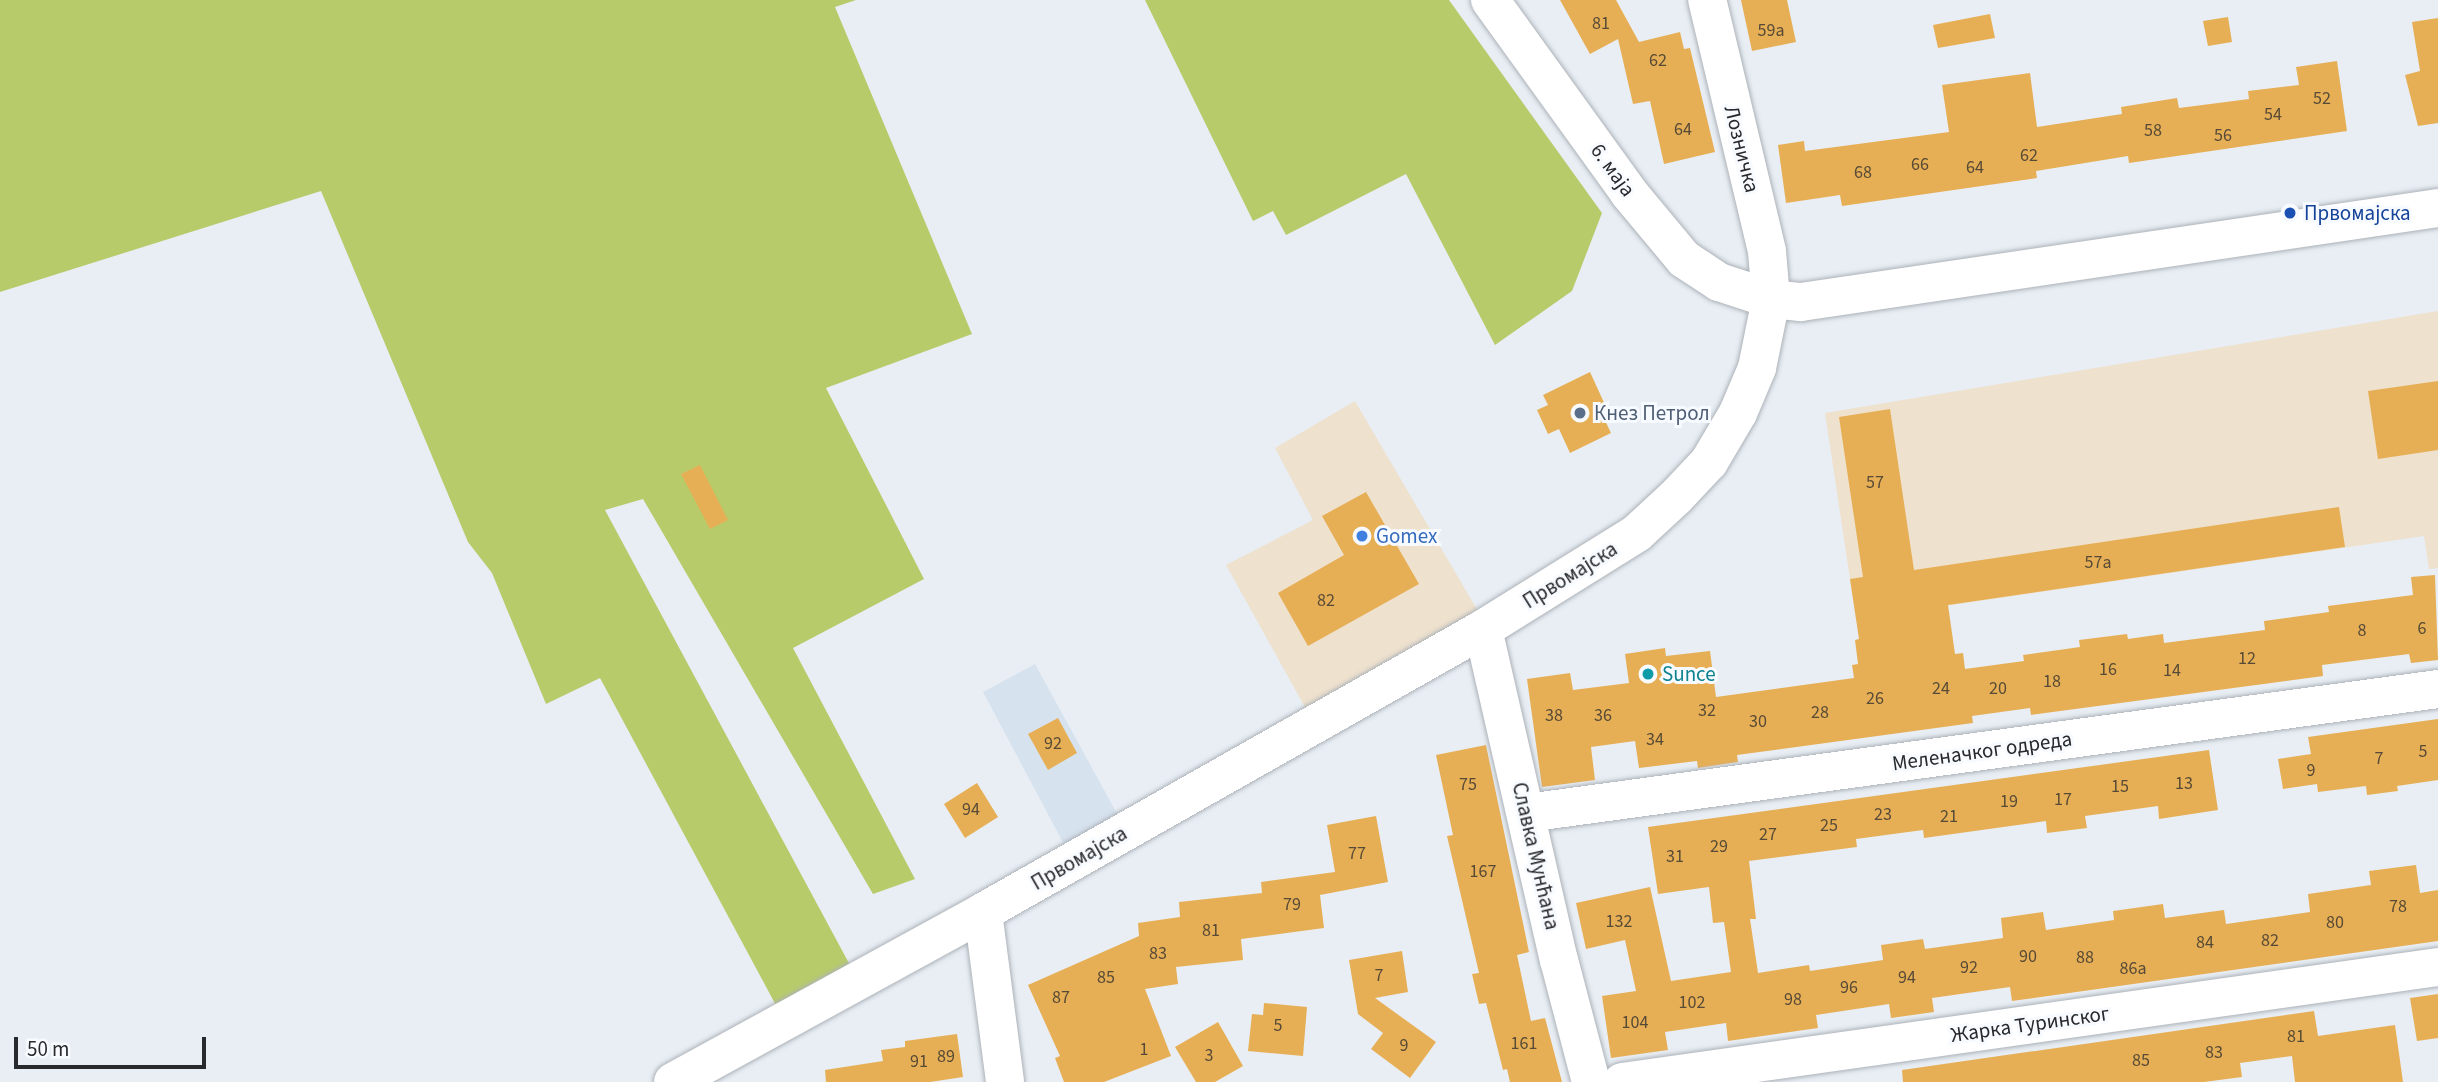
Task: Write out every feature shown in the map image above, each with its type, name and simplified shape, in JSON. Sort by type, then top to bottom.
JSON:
[{"type":"street","name":"6. маја","points":[[1490,0],[1629,193],[1684,259],[1719,282],[1771,299]]},
{"type":"street","name":"Лозничка","points":[[1707,0],[1767,251],[1771,299]]},
{"type":"street","points":[[1771,299],[1801,302],[2438,208]]},
{"type":"street","name":"Првомајска","points":[[673,1082],[983,912],[1483,629],[1637,533],[1709,461],[1738,413],[1757,368],[1771,299]]},
{"type":"street","name":"Славка Мунћана","points":[[1483,629],[1559,960],[1591,1082]]},
{"type":"street","name":"Меленачког одреда","points":[[1527,813],[2438,689]]},
{"type":"street","points":[[983,912],[1004,1082]]},
{"type":"street","name":"Жарка Туринског","points":[[1622,1082],[2438,967]]},
{"type":"shaded area","points":[[2438,311],[2438,568],[2429,569],[2424,536],[1856,619],[1825,413]]},
{"type":"shaded area","points":[[1355,401],[1482,618],[1311,718],[1226,565],[1313,520],[1275,448]]},
{"type":"shaded area","points":[[1035,664],[1120,819],[1067,850],[983,692]]},
{"type":"green space","points":[[0,0],[856,0],[835,7],[972,334],[826,388],[924,579],[793,648],[915,879],[873,894],[643,499],[605,510],[851,967],[779,1011],[600,678],[546,704],[492,573],[468,542],[321,191],[0,292]]},
{"type":"green space","points":[[1145,0],[1449,0],[1602,213],[1572,291],[1495,345],[1406,174],[1286,235],[1273,211],[1253,221]]},
{"type":"building","points":[[1560,0],[1616,0],[1639,42],[1680,32],[1684,49],[1690,48],[1715,152],[1664,164],[1650,101],[1633,104],[1618,39],[1590,54]]},
{"type":"building","points":[[1741,0],[1787,0],[1796,42],[1752,51]]},
{"type":"building","points":[[1990,14],[1995,38],[1938,48],[1933,25]]},
{"type":"building","points":[[2228,17],[2232,42],[2208,46],[2203,21]]},
{"type":"building","points":[[2438,18],[2438,123],[2418,126],[2405,75],[2420,71],[2412,22]]},
{"type":"building","points":[[2337,61],[2347,131],[2129,163],[2128,156],[2036,171],[2037,178],[1842,206],[1840,195],[1786,203],[1778,145],[1804,141],[1805,151],[1949,132],[1942,85],[2030,73],[2037,127],[2122,114],[2121,107],[2177,98],[2179,108],[2249,99],[2248,91],[2299,85],[2296,67]]},
{"type":"building","points":[[1590,372],[1606,407],[1600,410],[1611,433],[1570,453],[1559,429],[1548,434],[1537,410],[1548,405],[1543,395]]},
{"type":"building","points":[[2438,381],[2438,450],[2378,459],[2368,391]]},
{"type":"building","points":[[1890,409],[1914,570],[2339,507],[2345,547],[1948,605],[1955,654],[1963,653],[1965,669],[2024,661],[2023,655],[2080,647],[2079,640],[2127,634],[2128,639],[2163,634],[2164,643],[2265,630],[2264,621],[2329,612],[2328,606],[2413,595],[2411,577],[2435,575],[2438,660],[2411,663],[2409,654],[2322,665],[2323,676],[2031,715],[2030,708],[1972,716],[1973,723],[1737,755],[1738,762],[1698,768],[1697,761],[1639,768],[1635,741],[1591,747],[1595,780],[1542,787],[1527,679],[1570,673],[1573,690],[1629,683],[1625,654],[1665,648],[1666,656],[1710,651],[1716,697],[1854,678],[1852,665],[1858,664],[1855,640],[1859,639],[1850,579],[1863,577],[1839,417]]},
{"type":"building","points":[[700,465],[728,520],[710,529],[681,474]]},
{"type":"building","points":[[1366,492],[1419,584],[1308,646],[1278,593],[1344,555],[1322,516]]},
{"type":"building","points":[[1058,718],[1077,753],[1048,770],[1028,734]]},
{"type":"building","points":[[2438,719],[2438,780],[2397,786],[2398,791],[2367,795],[2366,786],[2318,792],[2317,784],[2283,789],[2278,759],[2311,754],[2308,737]]},
{"type":"building","points":[[1486,745],[1529,952],[1517,955],[1531,1021],[1545,1018],[1562,1082],[1510,1082],[1507,1069],[1503,1070],[1486,1003],[1479,1004],[1472,974],[1479,973],[1447,836],[1453,835],[1436,755]]},
{"type":"building","points":[[2209,750],[2218,810],[2159,819],[2158,806],[2085,816],[2087,828],[2047,833],[2046,821],[1924,838],[1923,830],[1856,839],[1857,847],[1749,861],[1756,919],[1750,919],[1758,973],[1809,965],[1810,971],[1883,960],[1881,945],[1923,939],[1925,949],[2003,938],[2001,918],[2043,912],[2046,930],[2114,920],[2113,911],[2163,904],[2165,918],[2224,910],[2226,924],[2310,912],[2308,894],[2371,885],[2369,871],[2416,865],[2420,893],[2438,890],[2438,941],[2012,1001],[2010,987],[1932,998],[1934,1012],[1891,1018],[1889,1004],[1816,1015],[1818,1028],[1728,1041],[1726,1023],[1665,1032],[1668,1050],[1611,1058],[1602,996],[1636,991],[1625,940],[1586,949],[1576,903],[1650,887],[1671,981],[1731,972],[1724,922],[1713,923],[1709,887],[1658,894],[1648,827]]},
{"type":"building","points":[[977,783],[998,817],[965,838],[944,804]]},
{"type":"building","points":[[1376,816],[1388,882],[1320,895],[1324,928],[1241,939],[1243,960],[1176,967],[1178,984],[1145,989],[1171,1056],[1104,1082],[1064,1082],[1055,1058],[1060,1056],[1028,985],[1139,936],[1138,923],[1180,917],[1179,902],[1262,893],[1261,882],[1335,872],[1327,825]]},
{"type":"building","points":[[1402,951],[1408,992],[1375,998],[1436,1042],[1410,1078],[1371,1049],[1383,1033],[1358,1014],[1349,960]]},
{"type":"building","points":[[2438,994],[2438,1038],[2417,1041],[2410,998]]},
{"type":"building","points":[[1264,1003],[1307,1007],[1303,1056],[1248,1051],[1252,1014],[1263,1015]]},
{"type":"building","points":[[2314,1011],[2318,1036],[2395,1025],[2403,1082],[2295,1082],[2292,1056],[2240,1063],[2242,1077],[2204,1082],[1903,1082],[1902,1070]]},
{"type":"building","points":[[1218,1022],[1243,1066],[1215,1082],[1196,1082],[1175,1047]]},
{"type":"building","points":[[957,1034],[963,1077],[930,1082],[826,1082],[825,1070],[883,1061],[881,1050],[905,1047],[905,1041]]},
{"type":"place","name":"Првомајска","points":[[2290,213]]},
{"type":"place","name":"Кнез Петрол","points":[[1580,413]]},
{"type":"place","name":"Gomex","points":[[1362,536]]},
{"type":"place","name":"Sunce","points":[[1648,674]]}]
